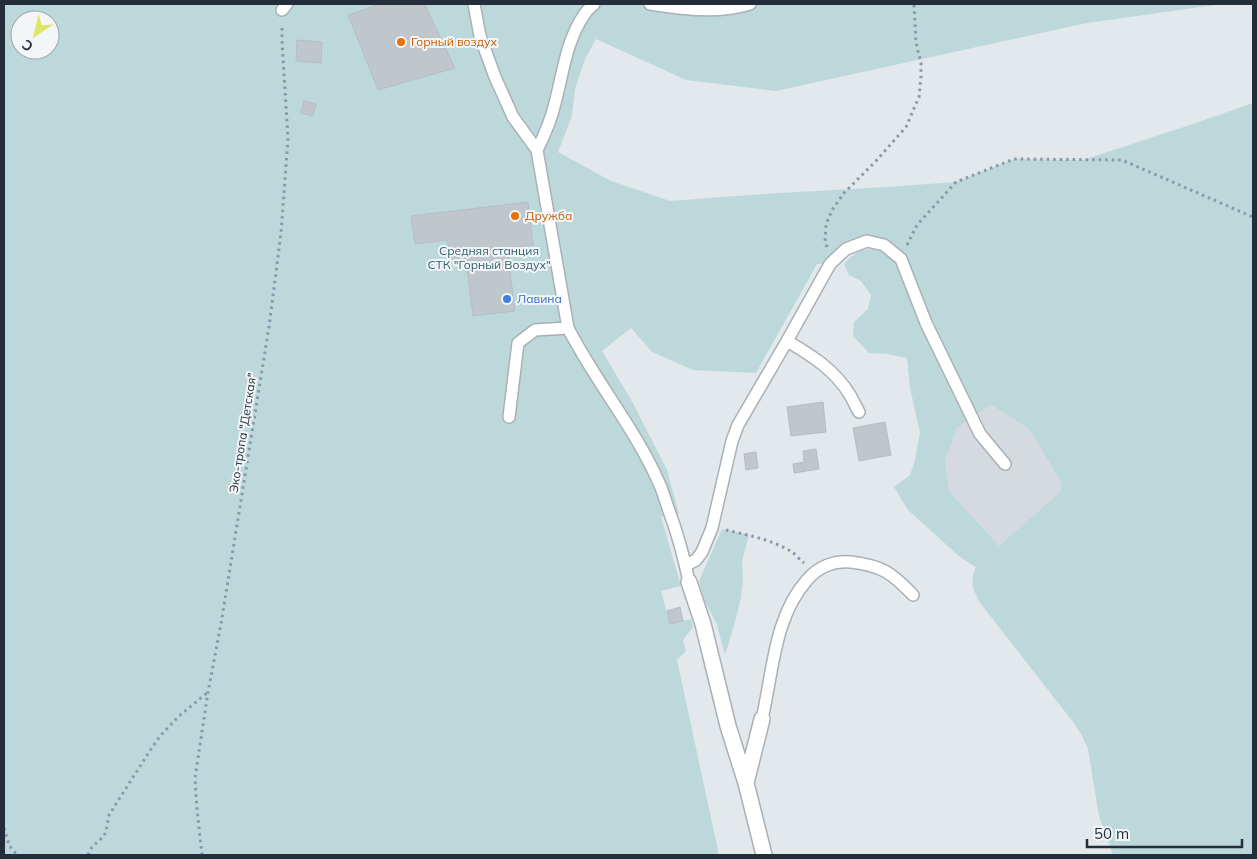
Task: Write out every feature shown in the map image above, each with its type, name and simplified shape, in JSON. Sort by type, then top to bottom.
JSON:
[{"type":"street","points":[[689,582],[703,624],[728,726],[746,783],[764,855]]},
{"type":"street","points":[[746,783],[762,719]]},
{"type":"lane","points":[[474,4],[480,36],[495,77],[513,117],[536,150],[568,328],[579,350],[624,419],[660,484],[676,529],[689,582]]},
{"type":"lane","points":[[536,150],[548,128],[556,102],[567,51],[584,14],[594,4]]},
{"type":"lane","points":[[650,4],[710,10],[724,10],[750,4]]},
{"type":"lane","points":[[686,565],[696,560],[699,556],[712,528],[732,441],[738,424],[830,264],[846,249],[867,241],[884,245],[901,259],[926,323],[980,434],[1005,464]]},
{"type":"lane","points":[[509,417],[518,343],[535,330],[568,328]]},
{"type":"lane","points":[[787,341],[808,353],[827,368],[850,395],[859,412]]},
{"type":"lane","points":[[762,719],[772,662],[788,609],[798,590],[814,572],[832,563],[846,561],[868,564],[889,572],[913,595]]},
{"type":"path","points":[[830,264],[825,241],[826,225],[832,210],[844,193],[906,127],[919,97],[921,63],[916,43],[914,4]]},
{"type":"path","name":"Эко-тропа \"Детская\"","points":[[202,855],[196,778],[208,692],[221,624],[269,328],[281,233],[288,138],[282,41],[283,6]]},
{"type":"path","points":[[901,259],[917,225],[956,182],[1014,159],[1122,160],[1253,216]]},
{"type":"path","points":[[749,535],[792,552],[814,572]]},
{"type":"path","points":[[88,855],[92,847],[104,836],[109,815],[161,734],[208,692]]},
{"type":"path","points":[[4,828],[9,845],[17,855]]},
{"type":"shaded area","points":[[991,405],[1029,429],[1061,482],[1059,493],[999,547],[949,491],[945,461],[957,428]]},
{"type":"green space","name":"Средняя станция СТК \"Горный Воздух\"","points":[[4,4],[1222,4],[1087,23],[776,91],[686,80],[596,39],[585,59],[575,89],[572,116],[558,152],[611,181],[670,201],[956,182],[1014,159],[1083,160],[1253,103],[1253,855],[1113,855],[1099,816],[1088,749],[1081,734],[981,604],[972,582],[976,567],[960,557],[908,510],[894,487],[910,475],[920,432],[910,388],[907,358],[869,353],[853,336],[854,322],[868,309],[871,295],[861,281],[849,275],[844,264],[857,253],[869,249],[898,258],[867,241],[830,264],[817,264],[756,373],[693,370],[652,352],[631,328],[602,351],[633,403],[667,470],[679,514],[661,517],[681,586],[661,591],[670,624],[691,619],[693,627],[683,640],[686,651],[677,660],[719,855],[4,855]],"holes":[[[991,405],[1029,429],[1061,482],[1061,487],[1059,493],[999,546],[949,491],[945,461],[957,428]]]},
{"type":"green space","points":[[722,529],[749,535],[742,561],[741,598],[725,655],[716,622],[705,602],[699,581]]},
{"type":"building","name":"Горный воздух","points":[[381,4],[424,4],[455,68],[378,90],[348,15]]},
{"type":"building","points":[[297,40],[322,42],[321,63],[296,61]]},
{"type":"building","points":[[304,101],[316,104],[313,116],[301,113]]},
{"type":"building","points":[[528,202],[533,245],[507,248],[515,311],[473,316],[466,258],[450,260],[447,240],[415,244],[411,216]]},
{"type":"building","points":[[823,402],[826,432],[791,436],[787,407]]},
{"type":"building","points":[[885,422],[891,455],[859,461],[853,428]]},
{"type":"building","points":[[816,449],[819,469],[794,473],[793,464],[804,462],[803,451]]},
{"type":"building","points":[[756,452],[758,468],[746,470],[744,454]]},
{"type":"building","points":[[680,607],[683,621],[670,624],[667,611]]},
{"type":"place","name":"Горный воздух","points":[[401,42]]},
{"type":"place","name":"Дружба","points":[[515,216]]},
{"type":"place","name":"Лавина","points":[[507,299]]}]
